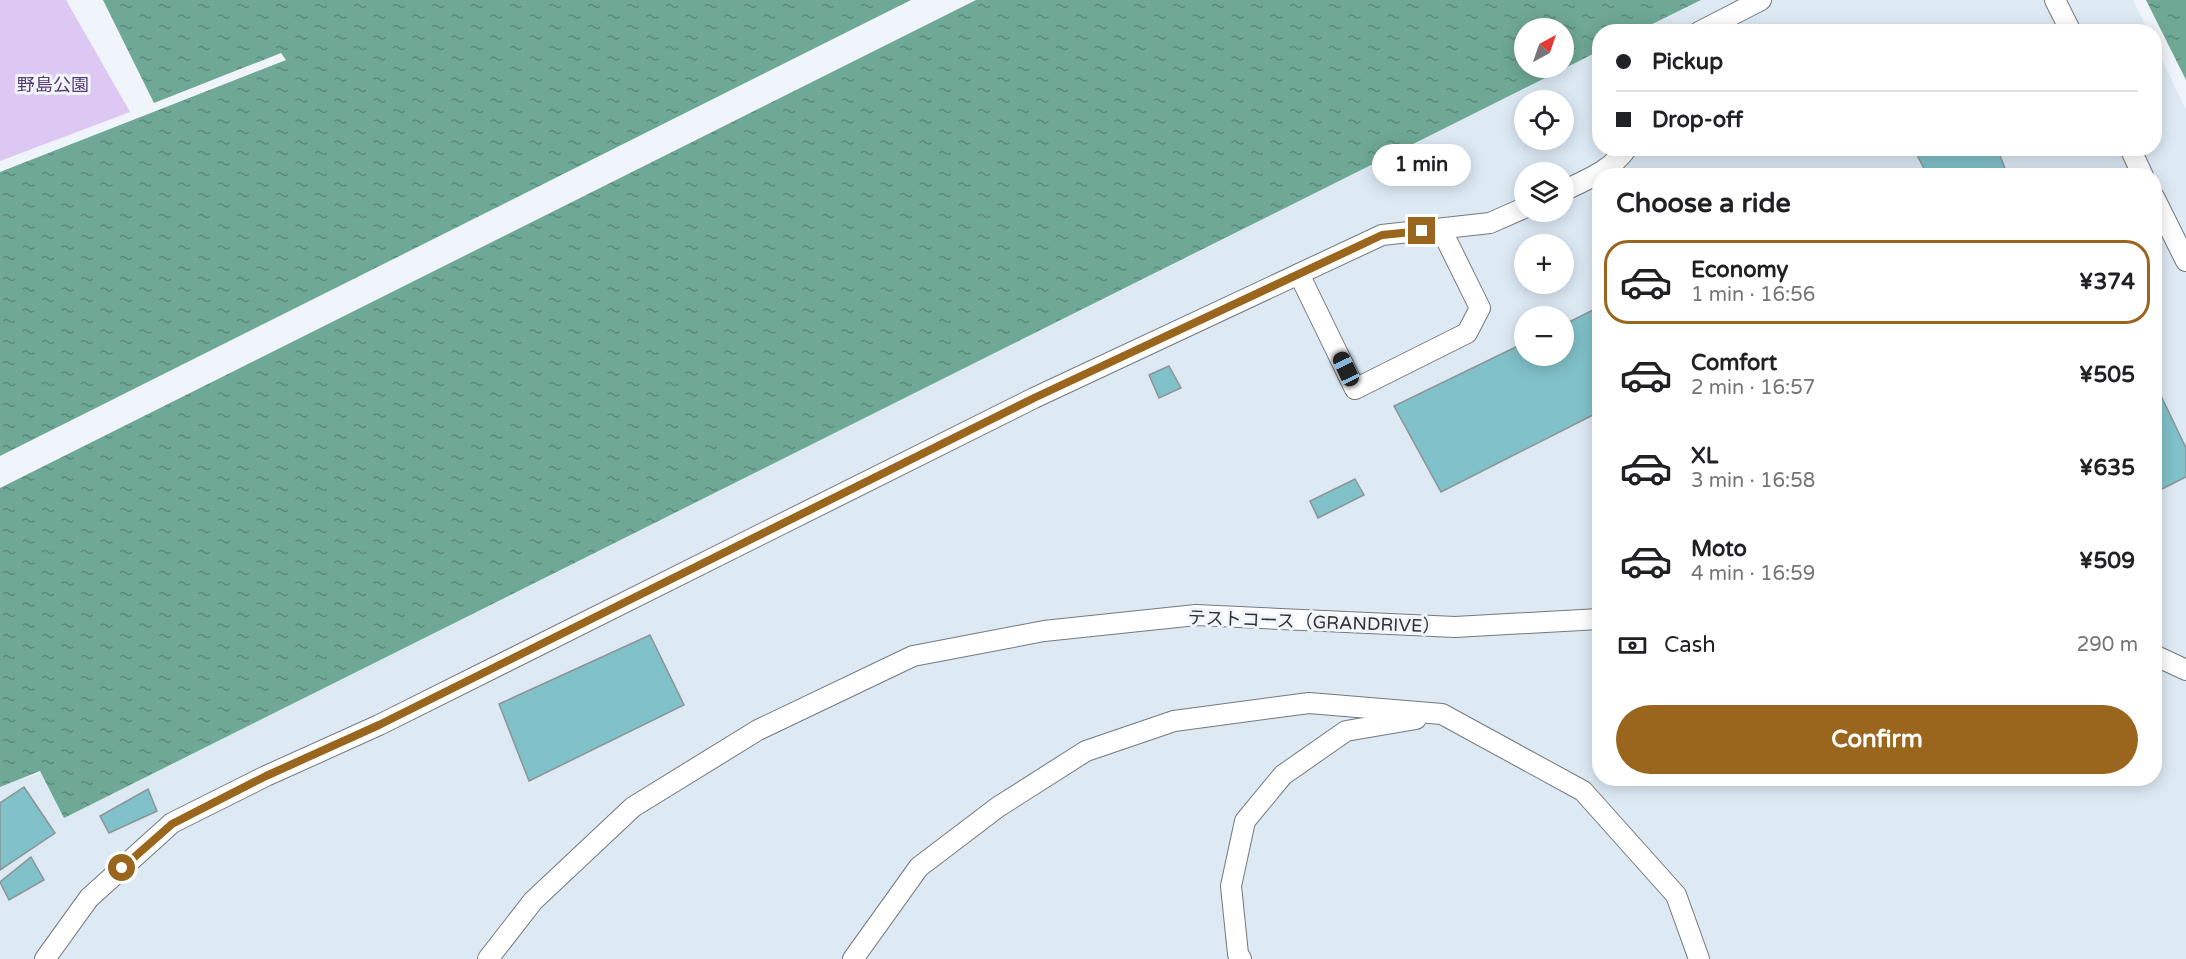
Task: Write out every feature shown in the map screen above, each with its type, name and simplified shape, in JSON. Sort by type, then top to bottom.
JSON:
[{"type":"lane","points":[[1715,24],[1761,0]]},
{"type":"lane","points":[[2055,0],[2067,24]]},
{"type":"lane","points":[[1606,168],[1621,156]]},
{"type":"lane","points":[[1574,186],[1592,178]]},
{"type":"lane","points":[[45,959],[89,898],[172,824],[266,776],[379,725],[1034,398],[1382,235],[1490,223],[1514,212]]},
{"type":"lane","points":[[2162,213],[2186,261]]},
{"type":"lane","points":[[1299,274],[1355,388],[1467,333],[1480,308],[1441,228]]},
{"type":"lane","name":"テストコース（GRANDRIVE）","points":[[488,959],[533,902],[633,807],[758,730],[913,656],[1044,631],[1197,615],[1455,627],[1592,619]]},
{"type":"lane","points":[[2162,659],[2186,670]]},
{"type":"lane","points":[[2162,672],[2186,677]]},
{"type":"lane","points":[[853,959],[919,867],[998,807],[1086,751],[1174,722],[1309,703],[1442,714],[1583,791],[1676,895],[1700,959]]},
{"type":"lane","points":[[1241,959],[1238,954],[1231,886],[1245,821],[1283,775],[1346,731],[1442,714]]},
{"type":"shaded area","points":[[1702,0],[2133,0],[2145,24],[1651,24]]},
{"type":"shaded area","points":[[1592,52],[1592,156],[2162,156],[2162,60],[2186,109],[2186,959],[0,959],[0,785],[38,774],[1535,78],[1574,78],[1574,62]]},
{"type":"green space","name":"野島公園","points":[[0,0],[66,0],[130,112],[0,161]]},
{"type":"water","points":[[103,0],[911,0],[0,456],[0,172],[286,60],[281,53],[154,103]]},
{"type":"water","points":[[976,0],[1701,0],[1652,24],[1592,24],[1592,54],[1574,63],[1574,18],[1514,18],[1514,78],[1545,78],[1521,90],[1514,90],[1514,93],[64,818],[40,771],[0,787],[0,488]]},
{"type":"water","points":[[2146,0],[2186,0],[2186,80],[2162,32],[2162,24],[2158,24]]},
{"type":"building","points":[[1918,156],[2000,156],[2005,168],[1924,168]]},
{"type":"building","points":[[1592,310],[1592,416],[1441,492],[1394,406],[1514,348],[1514,366],[1574,366],[1574,320]]},
{"type":"building","points":[[1169,366],[1181,388],[1159,398],[1149,375]]},
{"type":"building","points":[[2162,398],[2186,448],[2186,477],[2162,489]]},
{"type":"building","points":[[1355,479],[1364,495],[1318,518],[1310,501]]},
{"type":"building","points":[[650,635],[684,705],[529,781],[499,704]]},
{"type":"building","points":[[24,787],[55,833],[0,870],[0,803]]},
{"type":"building","points":[[148,789],[157,811],[109,833],[100,816]]},
{"type":"building","points":[[31,857],[44,880],[9,900],[0,882]]},
{"type":"route","points":[[122,868],[172,824],[266,776],[379,725],[1034,398],[1382,235],[1422,231]]}]
